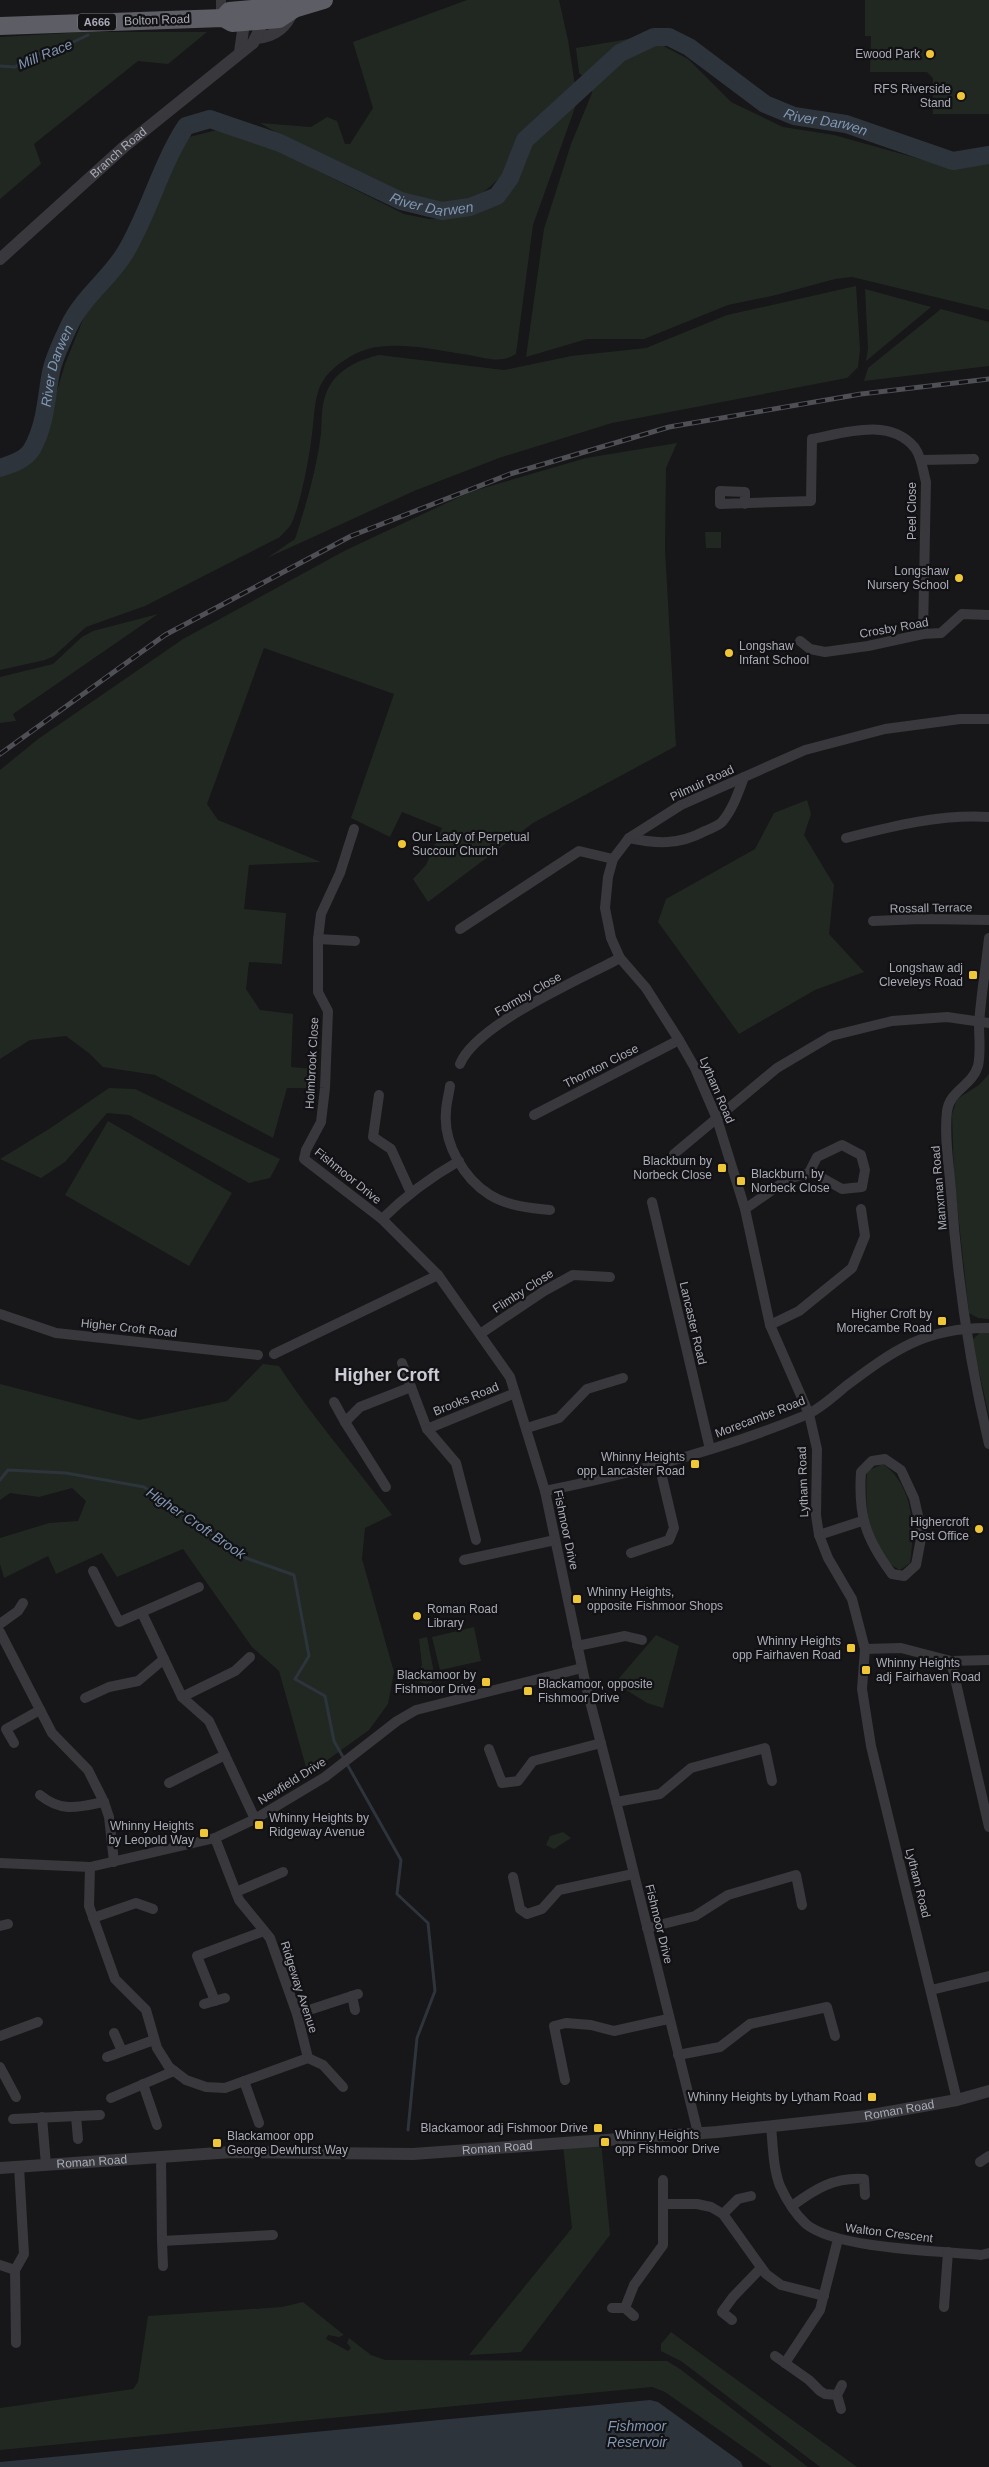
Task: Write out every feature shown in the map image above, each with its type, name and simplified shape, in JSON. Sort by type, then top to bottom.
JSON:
[{"type":"highway","name":"Bolton Road","points":[[0,26],[222,18],[232,23],[254,20],[286,6],[295,7],[324,0]]},
{"type":"street","points":[[221,0],[222,18]]},
{"type":"street","name":"Branch Road","points":[[0,259],[125,146],[240,52],[254,20],[273,34],[288,24],[295,7]]},
{"type":"street","points":[[240,52],[254,20]]},
{"type":"street","name":"Peel Close","points":[[745,504],[811,501],[812,439],[877,429],[899,435],[915,448],[921,460],[926,482],[923,634]]},
{"type":"street","points":[[921,460],[974,459]]},
{"type":"street","name":"Crosby Road","points":[[800,641],[810,649],[825,652],[868,646],[923,634],[941,633],[962,614],[989,614]]},
{"type":"street","name":"Pilmuir Road","points":[[613,859],[629,838],[681,804],[805,750],[885,729],[960,719],[989,719]]},
{"type":"street","points":[[629,838],[653,843],[675,843],[697,836],[721,823],[736,801],[744,777]]},
{"type":"street","points":[[846,838],[918,820],[964,816],[989,817]]},
{"type":"street","name":"Holmbrook Close","points":[[304,1156],[321,1122],[325,1088],[328,1011],[318,992],[318,939],[321,914],[340,873],[354,829]]},
{"type":"street","points":[[460,929],[579,851],[613,859]]},
{"type":"street","name":"Lytham Road","points":[[613,859],[608,877],[605,908],[611,938],[620,958],[646,988],[679,1040],[695,1068],[717,1119],[745,1209],[770,1325],[809,1414],[817,1449],[816,1515],[819,1536],[828,1558],[852,1599],[865,1648],[862,1689],[871,1746],[958,2100]]},
{"type":"street","name":"Rossall Terrace","points":[[872,922],[922,919],[989,920]]},
{"type":"street","name":"Manxman Road","points":[[989,938],[984,1023],[978,1066],[969,1081],[952,1095],[947,1111],[953,1217],[966,1327],[976,1392],[989,1444]]},
{"type":"street","points":[[318,939],[355,941]]},
{"type":"street","name":"Formby Close","points":[[460,1064],[464,1054],[479,1040],[523,1009],[620,958]]},
{"type":"street","points":[[674,1154],[777,1068],[831,1036],[892,1021],[948,1017],[984,1023]]},
{"type":"street","name":"Thornton Close","points":[[534,1115],[679,1040]]},
{"type":"street","points":[[450,1086],[445,1114],[450,1143],[465,1173],[490,1195],[522,1208],[550,1210]]},
{"type":"street","points":[[379,1095],[373,1137],[391,1149],[411,1193]]},
{"type":"street","points":[[745,1209],[788,1179],[809,1173],[817,1175],[842,1189],[862,1187],[865,1170],[861,1155],[842,1145],[817,1157],[809,1173]]},
{"type":"street","name":"Fishmoor Drive","points":[[304,1156],[306,1160],[382,1220],[438,1276],[510,1377],[545,1492],[582,1668],[668,2019],[698,2133]]},
{"type":"street","points":[[382,1220],[432,1176],[459,1160]]},
{"type":"street","name":"Lancaster Road","points":[[652,1202],[710,1449]]},
{"type":"street","points":[[770,1325],[798,1311],[852,1268],[865,1236],[861,1209]]},
{"type":"street","name":"Flimby Close","points":[[480,1334],[544,1291],[573,1275],[610,1277]]},
{"type":"street","points":[[274,1354],[438,1276]]},
{"type":"street","name":"Higher Croft Road","points":[[0,1314],[56,1333],[258,1355]]},
{"type":"street","name":"Morecambe Road","points":[[545,1492],[659,1464],[710,1449],[809,1414],[891,1353],[930,1334],[966,1327],[989,1328]]},
{"type":"street","name":"Brooks Road","points":[[402,1363],[427,1429],[456,1463],[476,1540]]},
{"type":"street","points":[[527,1428],[559,1418],[587,1389],[623,1378]]},
{"type":"street","points":[[345,1422],[360,1407],[411,1387]]},
{"type":"street","name":"Brooks Road","points":[[427,1429],[515,1393]]},
{"type":"street","points":[[334,1402],[386,1488]]},
{"type":"street","points":[[885,1459],[900,1470],[914,1498],[922,1533],[916,1566],[904,1576],[892,1574],[874,1549],[862,1521],[859,1494],[861,1472],[872,1460],[885,1459]]},
{"type":"street","points":[[631,1553],[669,1540],[674,1528],[659,1464]]},
{"type":"street","points":[[819,1536],[862,1521]]},
{"type":"street","points":[[464,1560],[555,1540]]},
{"type":"street","points":[[93,1571],[119,1622],[142,1614],[199,1587]]},
{"type":"street","points":[[0,1624],[18,1611],[23,1603]]},
{"type":"street","points":[[142,1614],[182,1697],[209,1721],[255,1819]]},
{"type":"street","points":[[0,1632],[52,1733],[88,1770],[104,1802],[109,1817],[114,1862]]},
{"type":"street","points":[[577,1646],[625,1636],[642,1640]]},
{"type":"street","points":[[865,1648],[901,1648],[951,1661],[989,1660]]},
{"type":"street","points":[[182,1697],[235,1671],[250,1657]]},
{"type":"street","points":[[85,1698],[109,1688],[138,1681],[164,1659]]},
{"type":"street","points":[[951,1661],[989,1827]]},
{"type":"street","name":"Newfield Drive","points":[[0,1863],[90,1867],[215,1838],[255,1819],[325,1777],[397,1721],[416,1710],[582,1668]]},
{"type":"street","points":[[14,1743],[6,1728],[40,1710]]},
{"type":"street","points":[[489,1749],[502,1783],[518,1782],[533,1761],[601,1743]]},
{"type":"street","points":[[616,1802],[660,1794],[691,1768],[765,1748],[772,1781]]},
{"type":"street","points":[[169,1783],[224,1755]]},
{"type":"street","points":[[40,1795],[52,1804],[70,1808],[104,1802]]},
{"type":"street","name":"Ridgeway Avenue","points":[[215,1838],[239,1900],[270,1938],[297,2014],[308,2058]]},
{"type":"street","points":[[90,1867],[89,1906],[115,1979],[146,2010],[154,2040],[165,2061],[174,2071],[186,2080],[206,2087],[225,2088],[308,2058],[323,2065],[343,2087]]},
{"type":"street","points":[[236,1892],[283,1872]]},
{"type":"street","points":[[513,1876],[520,1909],[527,1914],[542,1909],[559,1890],[633,1874]]},
{"type":"street","points":[[647,1928],[695,1916],[728,1895],[796,1875],[802,1905]]},
{"type":"street","points":[[93,1918],[136,1902],[153,1909]]},
{"type":"street","points":[[204,2004],[220,1999],[197,1956],[264,1932]]},
{"type":"street","points":[[931,1990],[989,1976]]},
{"type":"street","points":[[297,2014],[355,1995],[355,2010]]},
{"type":"street","points":[[678,2055],[720,2046],[750,2024],[827,2007],[834,2036]]},
{"type":"street","points":[[565,2080],[554,2026],[566,2023],[591,2025],[614,2031],[668,2019]]},
{"type":"street","points":[[0,2036],[38,2022]]},
{"type":"street","points":[[114,2033],[122,2051]]},
{"type":"street","points":[[107,2057],[154,2040]]},
{"type":"street","points":[[0,2067],[16,2097]]},
{"type":"street","points":[[111,2098],[174,2071]]},
{"type":"street","points":[[244,2081],[259,2123]]},
{"type":"street","points":[[144,2084],[158,2125]]},
{"type":"street","name":"Roman Road","points":[[0,2168],[233,2152],[413,2154],[698,2133],[866,2116],[958,2100],[989,2091]]},
{"type":"street","points":[[13,2119],[100,2115]]},
{"type":"street","points":[[76,2116],[78,2140]]},
{"type":"street","points":[[42,2117],[46,2165]]},
{"type":"street","name":"Walton Crescent","points":[[771,2126],[776,2172],[780,2185],[792,2206],[807,2224],[838,2239],[948,2252],[981,2255],[989,2253]]},
{"type":"street","points":[[161,2157],[163,2266]]},
{"type":"street","points":[[16,2343],[15,2270],[24,2254],[19,2167]]},
{"type":"street","points":[[792,2206],[824,2184],[850,2178],[864,2179],[865,2195]]},
{"type":"street","points":[[625,2308],[634,2285],[664,2244],[663,2180]]},
{"type":"street","points":[[723,2214],[738,2199],[751,2196]]},
{"type":"street","points":[[664,2204],[704,2204],[723,2214],[760,2269],[781,2285],[824,2296]]},
{"type":"street","points":[[162,2241],[273,2235]]},
{"type":"street","points":[[785,2363],[816,2319],[824,2296],[838,2239]]},
{"type":"street","points":[[944,2307],[948,2252]]},
{"type":"street","points":[[0,2265],[15,2270]]},
{"type":"street","points":[[732,2320],[722,2312],[733,2297],[760,2269]]},
{"type":"street","points":[[612,2308],[625,2308],[634,2316]]},
{"type":"street","points":[[775,2356],[809,2380],[820,2391],[825,2394],[837,2395]]},
{"type":"street","points":[[841,2409],[837,2395],[842,2385]]},
{"type":"shaded area","points":[[467,0],[559,0],[575,85],[520,138],[500,178],[473,198],[444,204],[418,200],[361,178],[260,123],[311,127],[327,117],[337,121],[345,144],[350,144],[373,108],[353,42]]},
{"type":"shaded area","name":"Ewood Park","points":[[865,0],[989,0],[989,114],[933,114],[933,78],[927,72],[870,72],[871,36],[865,36]]},
{"type":"shaded area","points":[[85,32],[207,32],[168,64],[138,61],[34,144],[41,164],[0,199],[0,37]]},
{"type":"shaded area","points":[[640,37],[616,49],[584,77],[579,73],[576,48]]},
{"type":"shaded area","points":[[656,42],[688,59],[731,102],[783,127],[834,135],[952,168],[989,162],[989,310],[852,277],[835,279],[776,295],[728,305],[644,339],[587,339],[526,357],[544,229],[571,144],[592,93],[593,82],[630,54]]},
{"type":"shaded area","points":[[577,102],[533,225],[516,354],[499,360],[412,346],[383,346],[357,353],[345,360],[328,374],[320,385],[301,495],[290,526],[280,537],[145,606],[86,627],[54,656],[45,660],[0,670],[0,472],[17,466],[32,454],[43,437],[65,364],[86,312],[133,255],[148,226],[169,170],[185,138],[225,128],[266,145],[404,214],[429,219],[449,219],[470,215],[498,202],[519,175],[527,159],[531,142]]},
{"type":"shaded area","points":[[856,286],[860,350],[858,367],[847,378],[612,423],[499,458],[414,491],[267,558],[295,539],[317,460],[325,396],[336,377],[356,363],[379,355],[504,370],[571,356],[646,348],[727,315]]},
{"type":"shaded area","points":[[865,289],[931,307],[866,361],[868,348]]},
{"type":"shaded area","points":[[941,309],[989,322],[989,366],[864,381],[868,368]]},
{"type":"shaded area","points":[[677,443],[666,468],[665,549],[676,746],[533,823],[428,902],[413,879],[426,865],[442,828],[402,812],[390,837],[351,818],[394,694],[264,648],[207,804],[218,820],[321,862],[249,865],[244,909],[286,913],[282,964],[249,962],[246,989],[260,1010],[293,1014],[291,1067],[313,1069],[311,1088],[287,1088],[273,1138],[155,1075],[103,1067],[90,1054],[66,1036],[30,1040],[0,1059],[0,770],[38,739],[183,639],[346,550],[470,492],[586,458]]},
{"type":"shaded area","points":[[705,532],[721,532],[721,548],[706,548]]},
{"type":"shaded area","points":[[158,614],[13,714],[16,721],[0,723],[0,677],[53,664],[82,637],[93,631]]},
{"type":"shaded area","points":[[807,800],[811,814],[804,835],[834,885],[829,934],[864,972],[815,990],[739,1034],[658,922],[666,899],[755,849],[774,813]]},
{"type":"shaded area","points":[[989,1074],[989,1319],[978,1318],[969,1313],[954,1177],[952,1114],[957,1099],[979,1085]]},
{"type":"shaded area","points":[[109,1088],[135,1089],[280,1159],[270,1178],[249,1183],[129,1115],[107,1113],[65,1162],[41,1178],[0,1159],[49,1129]]},
{"type":"shaded area","points":[[108,1121],[232,1193],[189,1266],[65,1195]]},
{"type":"shaded area","points":[[989,1331],[989,1416],[972,1340],[981,1332]]},
{"type":"shaded area","points":[[263,1364],[279,1366],[320,1423],[392,1515],[365,1528],[362,1559],[394,1672],[388,1704],[369,1730],[308,1774],[279,1671],[252,1647],[183,1549],[117,1577],[102,1553],[56,1574],[48,1556],[4,1578],[0,1564],[0,1538],[49,1523],[78,1521],[86,1501],[72,1488],[39,1497],[10,1493],[0,1500],[0,1384],[139,1420],[227,1401]]},
{"type":"shaded area","points":[[883,1464],[901,1484],[910,1509],[912,1550],[910,1563],[900,1570],[880,1552],[870,1526],[867,1471]]},
{"type":"shaded area","points":[[474,1627],[481,1661],[440,1670],[432,1637]]},
{"type":"shaded area","points":[[656,1635],[679,1646],[663,1708],[647,1703],[615,1683]]},
{"type":"shaded area","points":[[427,1637],[435,1678],[431,1683],[425,1684],[418,1681],[417,1674],[422,1665],[419,1639]]},
{"type":"shaded area","points":[[563,1832],[571,1838],[554,1849],[546,1845],[550,1836]]},
{"type":"shaded area","points":[[601,2142],[610,2235],[521,2352],[469,2355],[572,2228],[563,2145]]},
{"type":"shaded area","points":[[303,2302],[344,2335],[339,2337],[328,2335],[326,2339],[348,2351],[351,2348],[347,2343],[349,2338],[371,2355],[385,2360],[667,2361],[808,2467],[772,2467],[665,2392],[652,2387],[0,2450],[0,2408],[133,2389],[138,2382],[148,2316],[282,2307]]},
{"type":"shaded area","points":[[671,2332],[857,2467],[820,2467],[681,2361],[661,2351],[661,2344]]},
{"type":"water","name":"Fishmoor Reservoir","points":[[650,2400],[658,2402],[741,2462],[743,2467],[0,2467],[0,2462]]},
{"type":"waterway","name":"Mill Race","points":[[0,66],[15,67],[32,56],[63,47],[88,35]]},
{"type":"waterway","name":"River Darwen","points":[[0,468],[22,459],[29,453],[37,440],[43,421],[52,366],[69,326],[81,306],[125,253],[141,222],[169,157],[186,126],[210,119],[280,143],[401,201],[442,211],[470,207],[497,196],[510,178],[525,140],[620,53],[654,37],[669,37],[689,47],[765,104],[794,116],[846,124],[953,161],[989,155]]},
{"type":"waterway","name":"Higher Croft Brook","points":[[0,1480],[8,1470],[66,1473],[144,1487],[246,1558],[294,1575],[309,1656],[295,1679],[325,1696],[334,1741],[401,1860],[397,1894],[428,1923],[435,1991],[417,2038],[408,2130]]},
{"type":"railway","points":[[0,754],[165,635],[351,536],[510,474],[669,427],[861,394],[989,379]]},
{"type":"place","name":"Ewood Park","points":[[930,54]]},
{"type":"place","name":"RFS Riverside Stand","points":[[961,96]]},
{"type":"place","name":"Longshaw Nursery School","points":[[959,578]]},
{"type":"place","name":"Longshaw Infant School","points":[[729,653]]},
{"type":"place","name":"Our Lady of Perpetual Succour Church","points":[[402,844]]},
{"type":"place","name":"Longshaw adj Cleveleys Road","points":[[973,975]]},
{"type":"place","name":"Blackburn by Norbeck Close","points":[[722,1168]]},
{"type":"place","name":"Blackburn, by Norbeck Close","points":[[741,1181]]},
{"type":"place","name":"Higher Croft by Morecambe Road","points":[[942,1321]]},
{"type":"place","name":"Whinny Heights opp Lancaster Road","points":[[695,1464]]},
{"type":"place","name":"Highercroft Post Office","points":[[979,1529]]},
{"type":"place","name":"Whinny Heights, opposite Fishmoor Shops","points":[[577,1599]]},
{"type":"place","name":"Roman Road Library","points":[[417,1616]]},
{"type":"place","name":"Whinny Heights opp Fairhaven Road","points":[[851,1648]]},
{"type":"place","name":"Whinny Heights adj Fairhaven Road","points":[[866,1670]]},
{"type":"place","name":"Blackamoor by Fishmoor Drive","points":[[486,1682]]},
{"type":"place","name":"Blackamoor, opposite Fishmoor Drive","points":[[528,1691]]},
{"type":"place","name":"Whinny Heights by Ridgeway Avenue","points":[[259,1825]]},
{"type":"place","name":"Whinny Heights by Leopold Way","points":[[204,1833]]},
{"type":"place","name":"Whinny Heights by Lytham Road","points":[[872,2097]]},
{"type":"place","name":"Blackamoor adj Fishmoor Drive","points":[[598,2128]]},
{"type":"place","name":"Whinny Heights opp Fishmoor Drive","points":[[605,2142]]},
{"type":"place","name":"Blackamoor opp George Dewhurst Way","points":[[217,2143]]},
{"type":"district","name":"Higher Croft","points":[[387,1375]]}]
